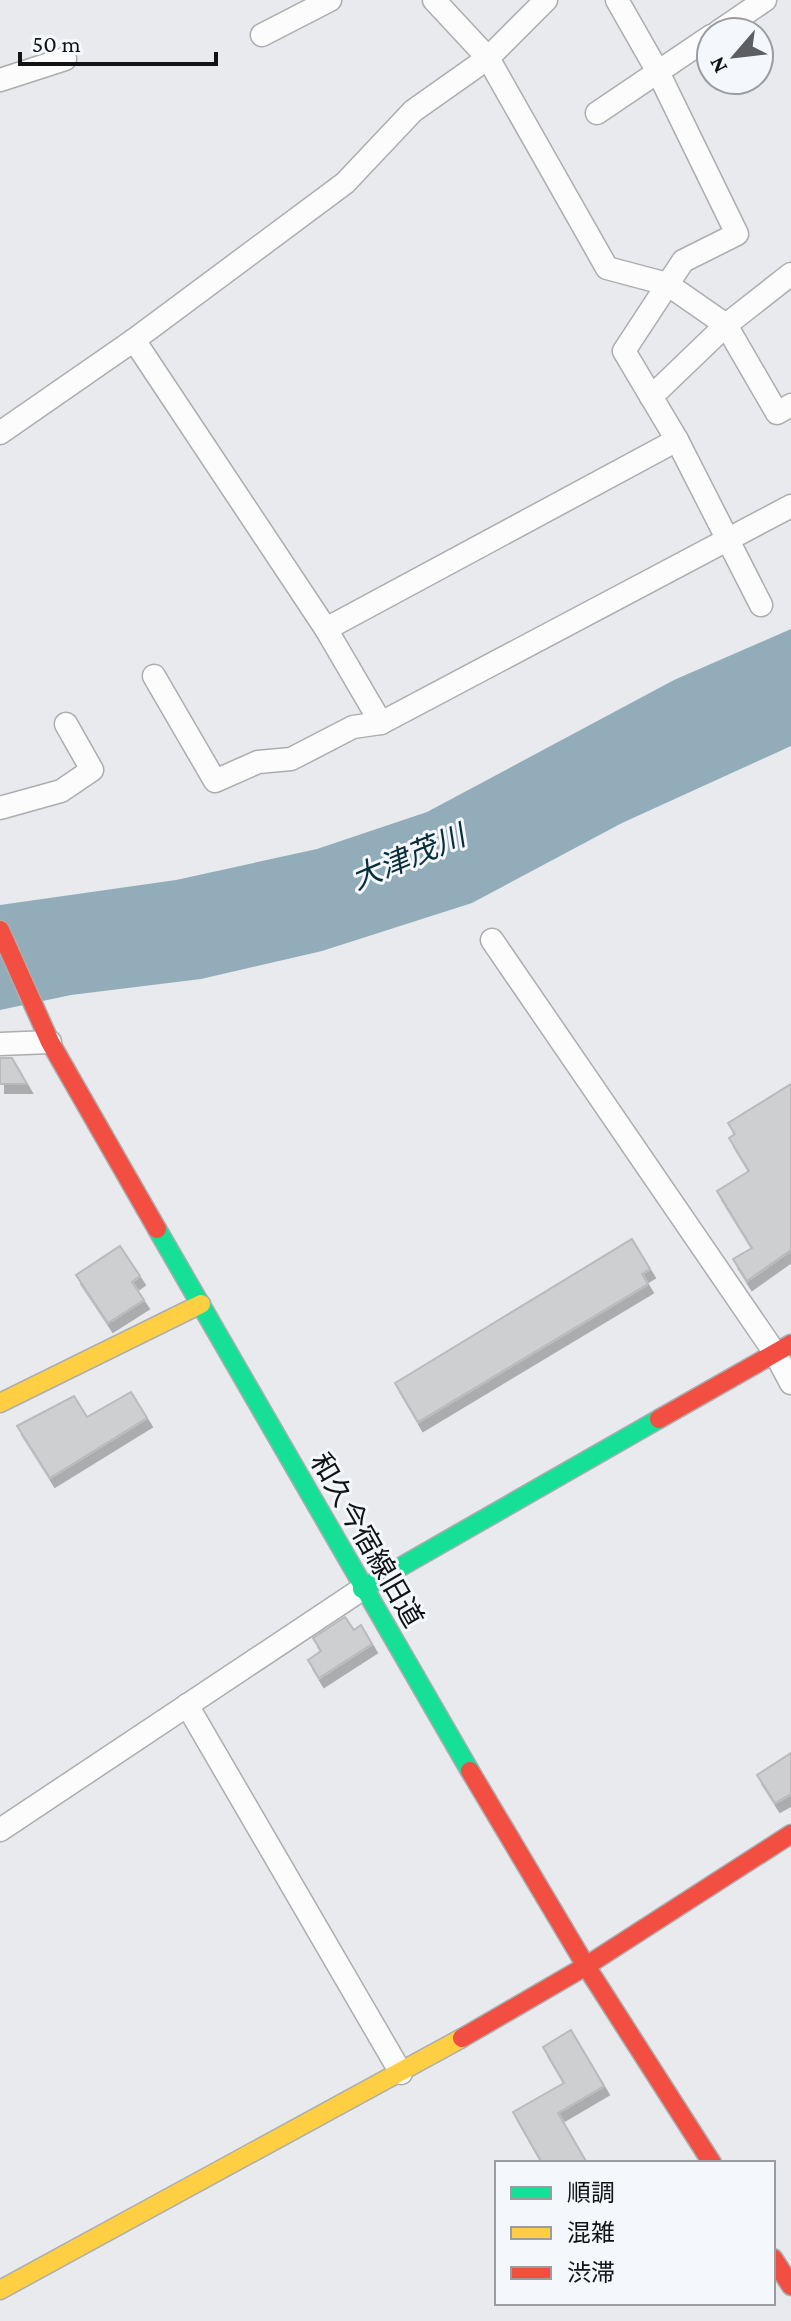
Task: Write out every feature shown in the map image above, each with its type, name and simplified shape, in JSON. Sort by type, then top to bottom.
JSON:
[{"type":"street","points":[[262,35],[330,0]]},
{"type":"street","points":[[434,0],[488,58],[607,268],[667,284],[726,325],[777,413],[791,405]]},
{"type":"street","points":[[0,433],[134,340],[345,183],[413,111],[488,58],[546,0]]},
{"type":"street","points":[[617,0],[658,72],[737,234],[683,261],[624,351],[677,440],[726,543],[761,605]]},
{"type":"street","points":[[742,16],[765,0]]},
{"type":"street","points":[[597,113],[695,47]]},
{"type":"street","points":[[0,80],[65,59]]},
{"type":"street","points":[[651,397],[726,325],[791,274]]},
{"type":"street","points":[[134,340],[326,629],[381,723]]},
{"type":"street","points":[[326,629],[677,440]]},
{"type":"street","points":[[154,676],[215,781],[258,762],[291,759],[353,727],[381,723],[791,506]]},
{"type":"street","points":[[0,808],[61,791],[92,770],[66,724]]},
{"type":"street","name":"和久今宿線旧道","points":[[0,930],[50,1042],[362,1589],[586,1966],[711,2161]]},
{"type":"street","points":[[492,940],[783,1348],[791,1383]]},
{"type":"street","points":[[0,1044],[50,1042]]},
{"type":"street","points":[[0,1403],[201,1304]]},
{"type":"street","points":[[0,1830],[362,1589],[783,1348]]},
{"type":"street","points":[[187,1705],[401,2073]]},
{"type":"street","points":[[0,2290],[401,2073],[586,1966],[791,1834]]},
{"type":"street","points":[[775,2261],[791,2286]]},
{"type":"water","name":"大津茂川","points":[[791,629],[791,746],[622,823],[472,903],[322,951],[201,979],[71,995],[0,1010],[0,905],[176,880],[317,849],[427,812],[674,680]]},
{"type":"building","points":[[0,1058],[12,1058],[27,1084],[0,1084]]},
{"type":"building","points":[[791,1084],[791,1250],[747,1281],[733,1259],[752,1248],[717,1191],[749,1171],[729,1138],[735,1134],[728,1123]]},
{"type":"building","points":[[632,1239],[650,1269],[642,1274],[648,1284],[418,1422],[395,1383]]},
{"type":"building","points":[[120,1246],[140,1276],[132,1282],[144,1300],[108,1323],[76,1275]]},
{"type":"building","points":[[131,1392],[147,1418],[50,1478],[17,1426],[74,1396],[87,1417]]},
{"type":"building","points":[[345,1617],[354,1630],[361,1625],[372,1644],[319,1678],[308,1660],[321,1651],[313,1638]]},
{"type":"building","points":[[791,1753],[791,1794],[775,1803],[757,1775]]},
{"type":"building","points":[[571,2030],[604,2086],[558,2113],[586,2161],[541,2161],[513,2112],[564,2083],[543,2047]]},
{"type":"traffic: fast","points":[[157,1229],[470,1771]]},
{"type":"traffic: fast","points":[[362,1589],[659,1419]]},
{"type":"traffic: slow","points":[[0,1403],[201,1304]]},
{"type":"traffic: slow","points":[[0,2290],[462,2038]]},
{"type":"traffic: jam","points":[[0,930],[50,1042],[157,1229]]},
{"type":"traffic: jam","points":[[659,1419],[791,1344]]},
{"type":"traffic: jam","points":[[470,1771],[586,1966],[711,2161]]},
{"type":"traffic: jam","points":[[462,2038],[586,1966],[791,1834]]},
{"type":"traffic: jam","points":[[775,2261],[791,2286]]}]
